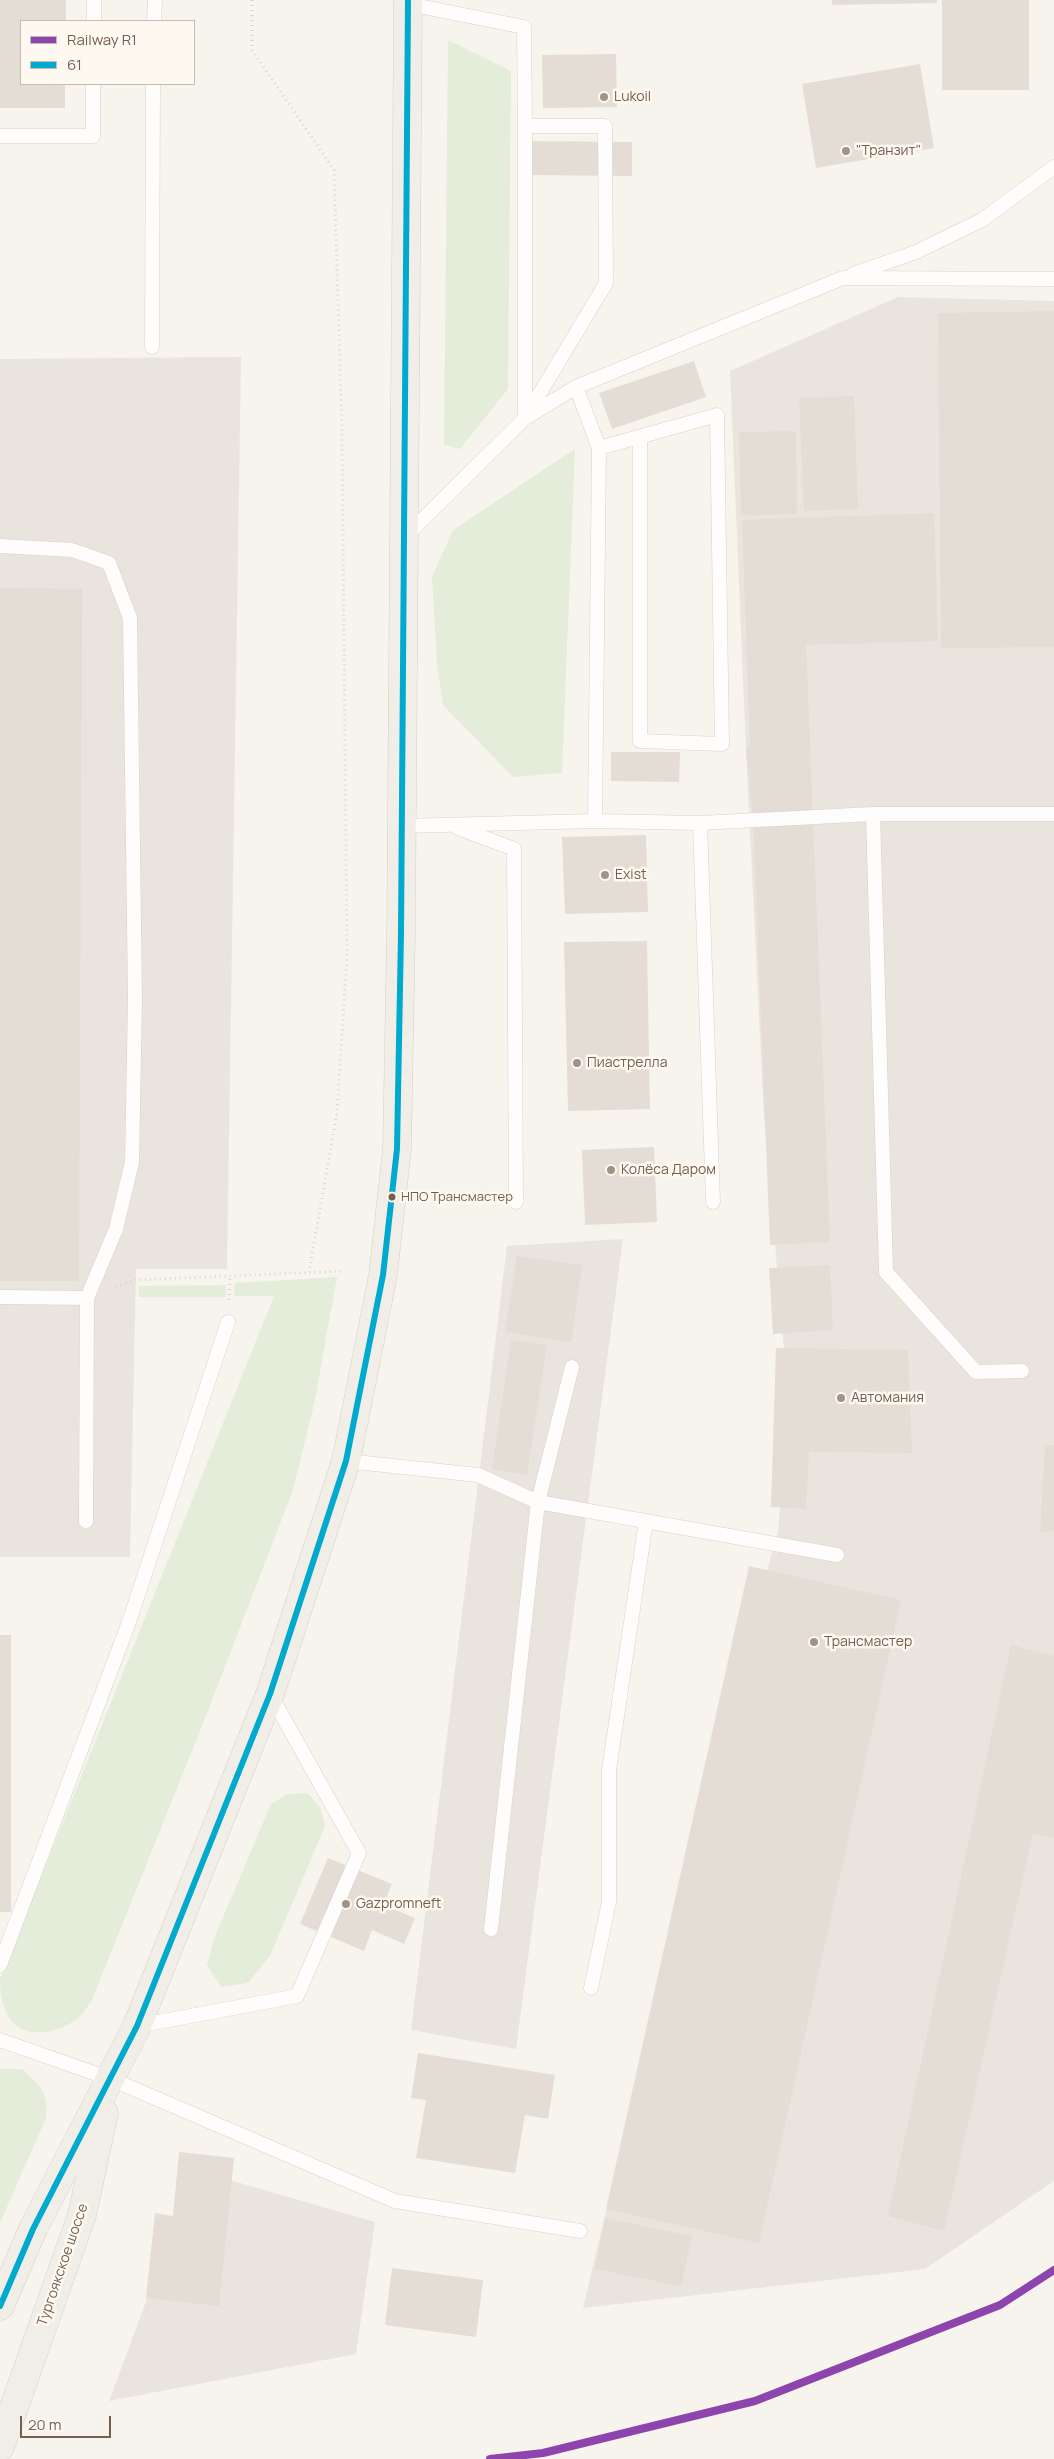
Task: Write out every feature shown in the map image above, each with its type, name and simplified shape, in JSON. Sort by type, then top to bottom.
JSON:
[{"type":"main road","name":"Тургоякское шоссе","points":[[0,2306],[33,2229],[111,2079],[136,2026],[270,1694],[346,1461],[383,1275],[397,1149],[402,826],[408,2]]},
{"type":"main road","name":"Тургоякское шоссе","points":[[0,2447],[82,2214],[111,2079]]},
{"type":"lane","points":[[94,0],[94,20]]},
{"type":"lane","points":[[154,20],[155,0]]},
{"type":"lane","points":[[408,2],[524,27],[525,418]]},
{"type":"lane","points":[[0,136],[93,136],[93,85]]},
{"type":"lane","points":[[152,347],[153,85]]},
{"type":"lane","points":[[525,126],[605,126],[606,283],[525,418]]},
{"type":"lane","points":[[404,538],[525,418],[576,387],[843,278],[916,252],[982,220],[1054,167]]},
{"type":"lane","points":[[843,278],[1054,279]]},
{"type":"lane","points":[[576,387],[599,448],[596,821]]},
{"type":"lane","points":[[599,448],[717,415],[722,744],[640,741],[640,437]]},
{"type":"lane","points":[[0,546],[72,550],[109,563],[130,618],[135,999],[132,1162],[116,1229],[87,1298],[86,1521]]},
{"type":"lane","points":[[402,826],[596,821],[700,823],[872,814],[1054,814]]},
{"type":"lane","points":[[872,814],[886,1272],[976,1372],[1022,1371]]},
{"type":"lane","points":[[700,823],[713,1202]]},
{"type":"lane","points":[[450,825],[514,849],[516,1202]]},
{"type":"lane","points":[[0,1297],[87,1298]]},
{"type":"lane","points":[[0,1965],[129,1622],[228,1322]]},
{"type":"lane","points":[[492,1929],[538,1502],[572,1367]]},
{"type":"lane","points":[[346,1461],[478,1476],[538,1502],[837,1554]]},
{"type":"lane","points":[[591,1988],[609,1902],[609,1770],[646,1521]]},
{"type":"lane","points":[[136,2026],[297,1996],[359,1853],[270,1694]]},
{"type":"lane","points":[[0,2040],[111,2079],[395,2201],[580,2231]]},
{"type":"path","points":[[252,0],[252,50],[334,170],[342,430],[347,957],[337,1113],[309,1272]]},
{"type":"path","points":[[135,1280],[344,1271]]},
{"type":"shaded area","points":[[898,297],[1054,301],[1054,2181],[925,2269],[583,2308],[705,1795],[778,1531],[789,1406],[764,1118],[730,371]]},
{"type":"shaded area","points":[[241,357],[227,1269],[136,1269],[130,1557],[0,1557],[0,359]]},
{"type":"shaded area","points":[[623,1239],[516,2049],[411,2030],[507,1246]]},
{"type":"shaded area","points":[[195,2170],[375,2222],[356,2354],[109,2401]]},
{"type":"green space","points":[[448,40],[511,71],[508,389],[460,449],[444,445]]},
{"type":"green space","points":[[575,449],[562,773],[513,777],[443,705],[437,664],[432,577],[453,530]]},
{"type":"green space","points":[[337,1277],[315,1400],[293,1490],[204,1721],[92,2000],[82,2014],[74,2021],[58,2029],[31,2032],[23,2029],[12,2021],[5,2010],[0,1979],[274,1296],[234,1296],[235,1283]]},
{"type":"green space","points":[[226,1285],[225,1297],[139,1297],[139,1286]]},
{"type":"green space","points":[[307,1793],[320,1807],[325,1826],[270,1956],[248,1983],[221,1987],[207,1965],[215,1936],[271,1804],[288,1794]]},
{"type":"green space","points":[[0,2069],[22,2069],[42,2089],[47,2109],[46,2118],[0,2223]]},
{"type":"building","points":[[0,0],[66,0],[66,20],[20,20],[20,85],[65,85],[65,108],[0,108]]},
{"type":"building","points":[[832,0],[937,0],[937,3],[832,5]]},
{"type":"building","points":[[942,0],[1029,0],[1029,90],[942,90]]},
{"type":"building","points":[[616,54],[617,107],[543,108],[542,55]]},
{"type":"building","points":[[920,64],[934,148],[816,168],[802,84]]},
{"type":"building","points":[[524,141],[632,142],[632,176],[523,175]]},
{"type":"building","points":[[1054,311],[1054,647],[941,648],[938,313]]},
{"type":"building","points":[[694,361],[706,397],[612,429],[599,393]]},
{"type":"building","points":[[854,396],[858,509],[804,511],[799,398]]},
{"type":"building","points":[[796,431],[797,514],[741,515],[739,432]]},
{"type":"building","points":[[934,513],[938,641],[806,645],[830,1242],[770,1245],[753,819],[746,750],[750,745],[742,520]]},
{"type":"building","points":[[0,588],[82,589],[79,1281],[0,1281]]},
{"type":"building","points":[[611,752],[680,752],[679,782],[611,781]]},
{"type":"building","name":"Exist","points":[[646,835],[648,912],[565,914],[562,837]]},
{"type":"building","points":[[647,941],[650,1109],[568,1111],[564,942]]},
{"type":"building","points":[[654,1147],[657,1222],[585,1225],[582,1150]]},
{"type":"building","points":[[517,1256],[582,1265],[571,1342],[505,1332]]},
{"type":"building","points":[[830,1265],[833,1330],[773,1334],[769,1268]]},
{"type":"building","points":[[511,1340],[547,1345],[527,1475],[492,1469]]},
{"type":"building","points":[[776,1348],[908,1350],[912,1453],[809,1452],[806,1509],[771,1507]]},
{"type":"building","points":[[1045,1445],[1054,1445],[1054,1531],[1040,1532]]},
{"type":"building","points":[[749,1566],[901,1600],[759,2243],[606,2209]]},
{"type":"building","points":[[0,1635],[11,1635],[11,1912],[0,1912]]},
{"type":"building","points":[[1011,1645],[1054,1656],[1054,1838],[1033,1833],[944,2231],[888,2216]]},
{"type":"building","points":[[328,1858],[392,1884],[383,1905],[415,1918],[404,1944],[372,1930],[364,1951],[300,1924]]},
{"type":"building","points":[[418,2053],[555,2075],[548,2119],[525,2115],[515,2173],[416,2158],[426,2100],[411,2098]]},
{"type":"building","points":[[179,2152],[234,2158],[219,2306],[146,2298],[155,2213],[173,2216]]},
{"type":"building","points":[[605,2218],[692,2236],[681,2286],[595,2269]]},
{"type":"building","points":[[392,2268],[483,2280],[476,2337],[385,2325]]},
{"type":"rail line","name":"R1","points":[[490,2459],[543,2453],[755,2401],[1000,2305],[1054,2270]]},
{"type":"transit line","name":"61","points":[[0,2306],[33,2229],[137,2026],[270,1694],[346,1461],[383,1275],[397,1149],[401,934],[408,0]]},
{"type":"place","name":"Lukoil","points":[[604,97]]},
{"type":"place","name":"\"Транзит\"","points":[[846,151]]},
{"type":"place","name":"Exist","points":[[605,875]]},
{"type":"place","name":"Пиастрелла","points":[[577,1063]]},
{"type":"place","name":"Колёса Даром","points":[[611,1170]]},
{"type":"place","name":"НПО Трансмастер","points":[[392,1197]]},
{"type":"place","name":"Автомания","points":[[841,1398]]},
{"type":"place","name":"Трансмастер","points":[[814,1642]]},
{"type":"place","name":"Gazpromneft","points":[[346,1904]]}]
